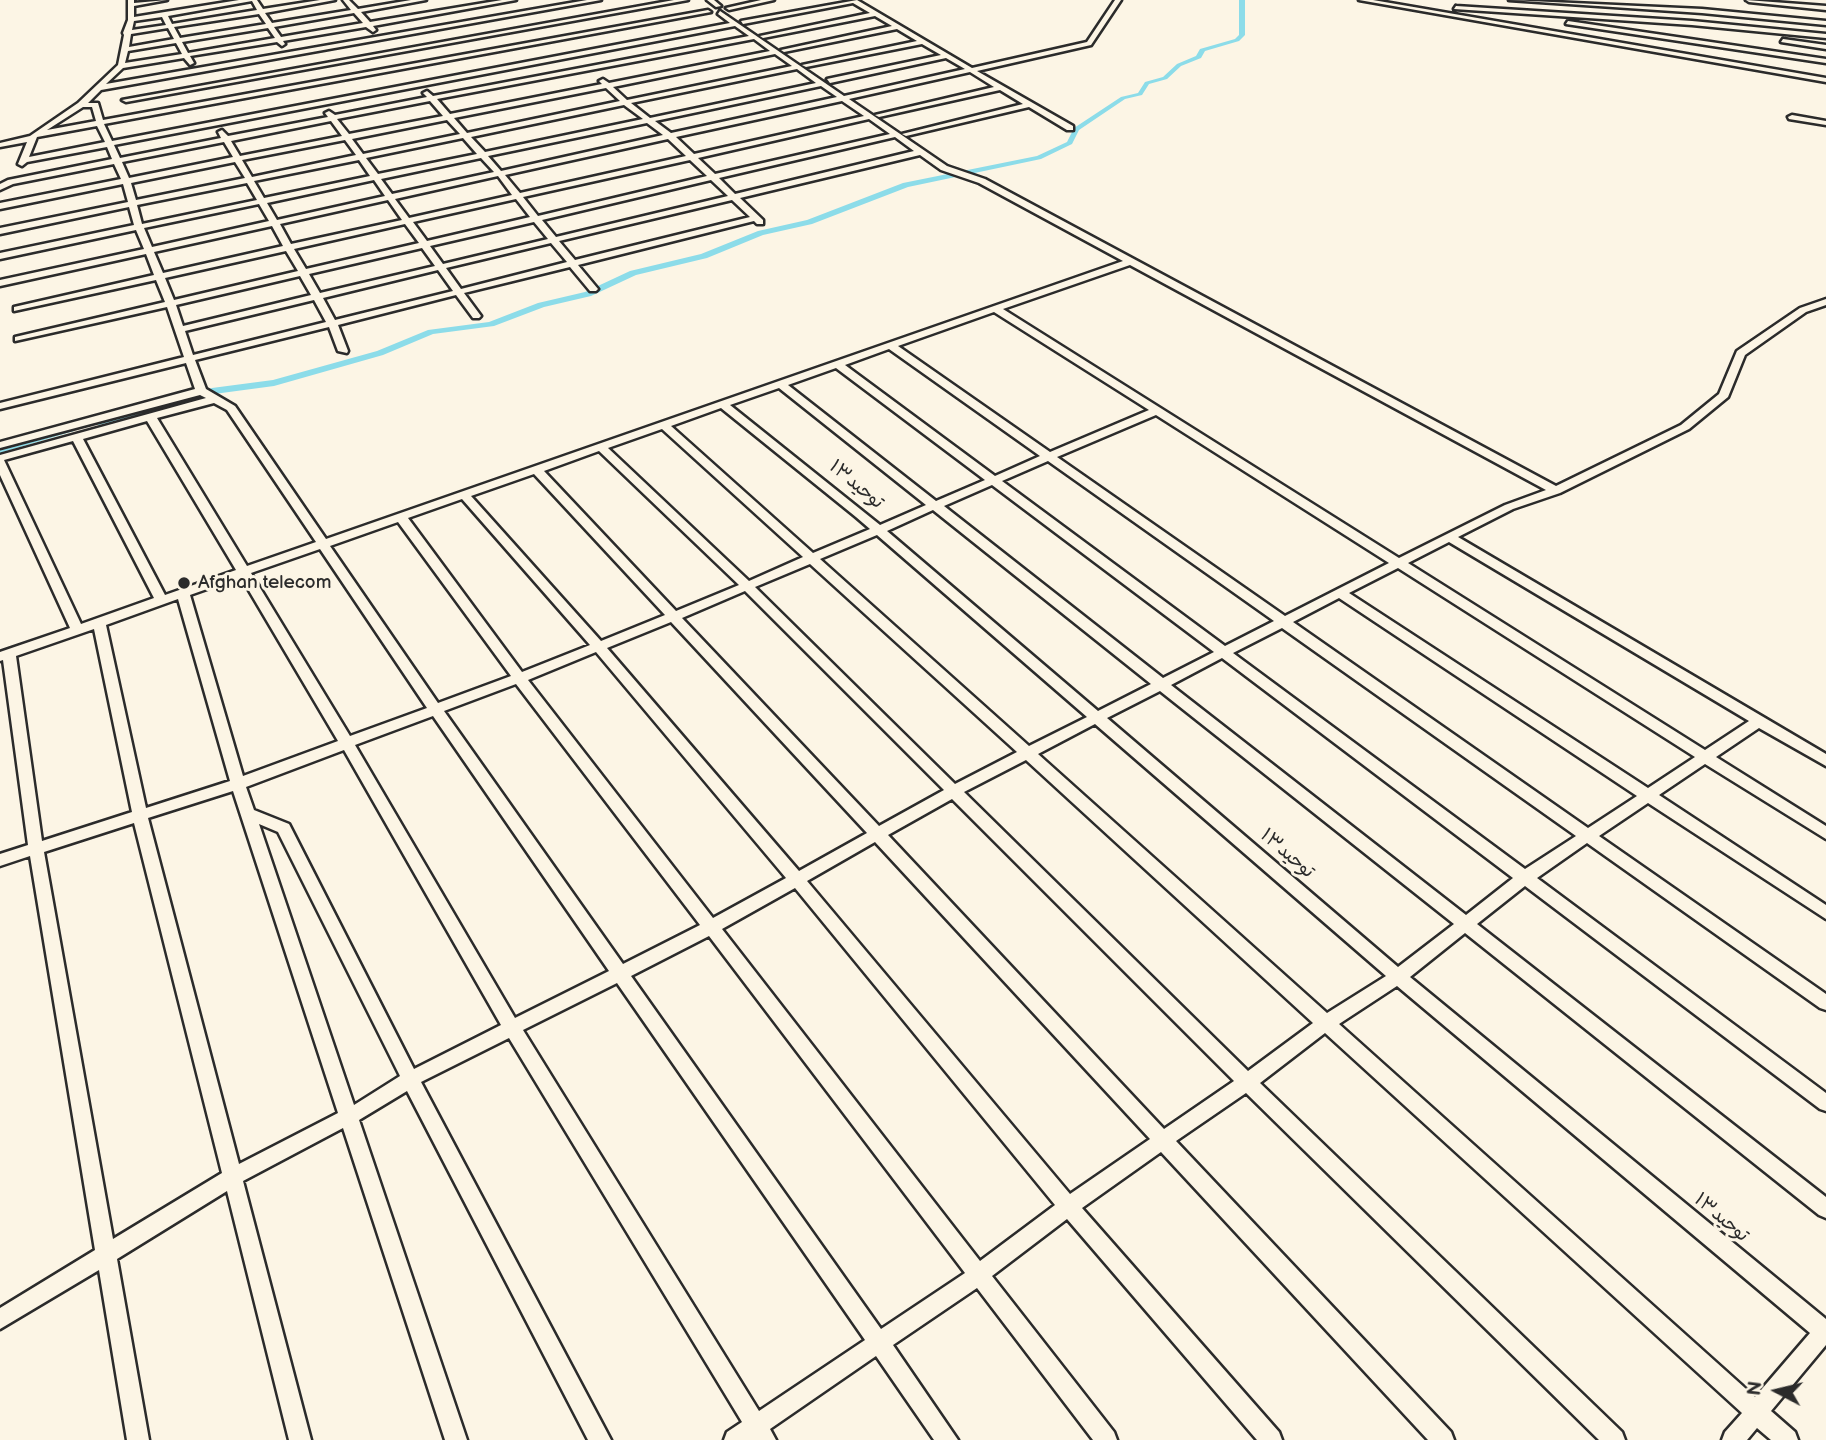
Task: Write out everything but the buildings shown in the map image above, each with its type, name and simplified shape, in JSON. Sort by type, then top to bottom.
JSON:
[{"type":"street","points":[[121,66],[126,33],[131,20],[131,3],[164,0]]},
{"type":"street","points":[[131,20],[252,0],[374,178],[476,316]]},
{"type":"street","points":[[126,33],[332,0]]},
{"type":"street","points":[[345,0],[500,174],[593,289]]},
{"type":"street","points":[[123,50],[423,0]]},
{"type":"street","points":[[0,204],[24,160],[33,136],[81,105],[121,66],[511,0],[552,40],[671,137],[760,222],[458,291],[0,406]]},
{"type":"street","points":[[98,88],[598,0]]},
{"type":"street","points":[[126,100],[685,0]]},
{"type":"street","points":[[699,0],[718,8],[900,134],[953,165],[958,171]]},
{"type":"street","points":[[0,145],[100,123],[771,0]]},
{"type":"street","points":[[24,160],[852,0],[1070,128]]},
{"type":"street","points":[[0,270],[2,283],[849,99],[1089,44],[1118,0]]},
{"type":"street","points":[[1362,0],[1729,33],[1826,47]]},
{"type":"street","points":[[1512,0],[1702,11],[1826,23]]},
{"type":"street","points":[[1749,0],[1826,8]]},
{"type":"street","points":[[1405,4],[1826,80]]},
{"type":"street","points":[[0,187],[11,182],[334,120],[433,98],[875,14]]},
{"type":"street","points":[[164,15],[194,71],[197,88],[208,103],[260,201],[331,323],[343,351]]},
{"type":"street","points":[[1486,17],[1692,23],[1826,36]]},
{"type":"street","points":[[1558,18],[1826,61]]},
{"type":"street","points":[[0,204],[127,183],[898,27]]},
{"type":"street","points":[[0,231],[921,41]]},
{"type":"street","points":[[0,256],[946,57]]},
{"type":"street","points":[[17,309],[998,88]]},
{"type":"street","points":[[81,105],[96,105],[100,123],[127,183],[139,227],[170,302],[178,330],[208,396],[231,408],[435,709],[947,1440]]},
{"type":"street","points":[[19,339],[1028,105]]},
{"type":"street","points":[[1792,117],[1826,123]]},
{"type":"street","points":[[900,134],[944,168],[982,181],[1556,491]]},
{"type":"street","points":[[178,330],[921,152]]},
{"type":"street","points":[[138,1440],[104,1255],[5,656],[1131,261]]},
{"type":"street","points":[[0,1319],[231,1178],[349,1116],[410,1079],[712,927],[954,791],[1509,507],[1556,491],[1685,427],[1724,396],[1741,353],[1803,310],[1826,302]]},
{"type":"street","points":[[996,309],[1826,832]]},
{"type":"street","points":[[891,346],[1826,1003]]},
{"type":"street","points":[[838,364],[1523,879],[1826,1103]]},
{"type":"street","points":[[781,384],[1826,1209]]},
{"type":"street","points":[[77,630],[0,461],[151,418],[208,396]]},
{"type":"street","points":[[0,445],[208,396]]},
{"type":"street","name":"توحید۱۳","points":[[723,405],[876,530],[1398,977],[1825,1331]]},
{"type":"street","points":[[0,860],[238,784],[519,678],[674,617],[1045,456],[1156,411]]},
{"type":"street","points":[[151,418],[346,743],[512,1028],[760,1433]]},
{"type":"street","points":[[664,425],[1787,1440]]},
{"type":"street","points":[[77,438],[162,601]]},
{"type":"street","points":[[601,447],[747,586],[1247,1083],[1614,1440]]},
{"type":"street","points":[[537,470],[1443,1440]]},
{"type":"street","points":[[464,495],[598,646],[1068,1206],[1271,1440]]},
{"type":"street","points":[[401,517],[519,678],[977,1276],[1106,1440]]},
{"type":"street","points":[[1449,537],[1826,761]]},
{"type":"street","points":[[183,593],[238,784],[456,1440]]},
{"type":"street","points":[[1340,593],[1826,913]]},
{"type":"street","points":[[99,623],[140,816],[300,1440]]},
{"type":"street","points":[[735,1440],[760,1433],[878,1341],[977,1276],[1068,1206],[1247,1083],[1326,1023],[1398,977],[1523,879],[1759,721]]},
{"type":"street","points":[[249,814],[284,828],[410,1079],[600,1440]]},
{"type":"street","points":[[1733,1440],[1825,1331]]},
{"type":"waterway","points":[[99,422],[185,401],[212,391],[274,383],[380,353],[431,332],[491,324],[541,305],[588,294],[633,273],[704,256],[761,233],[809,222],[906,185],[1039,158],[1070,143],[1076,129],[1123,98],[1140,94],[1147,83],[1165,78],[1179,65],[1199,57],[1202,50],[1237,40],[1242,35],[1242,0]]},
{"type":"waterway","points":[[0,450],[71,429]]},
{"type":"place","name":"Afghan telecom","points":[[184,583]]}]
